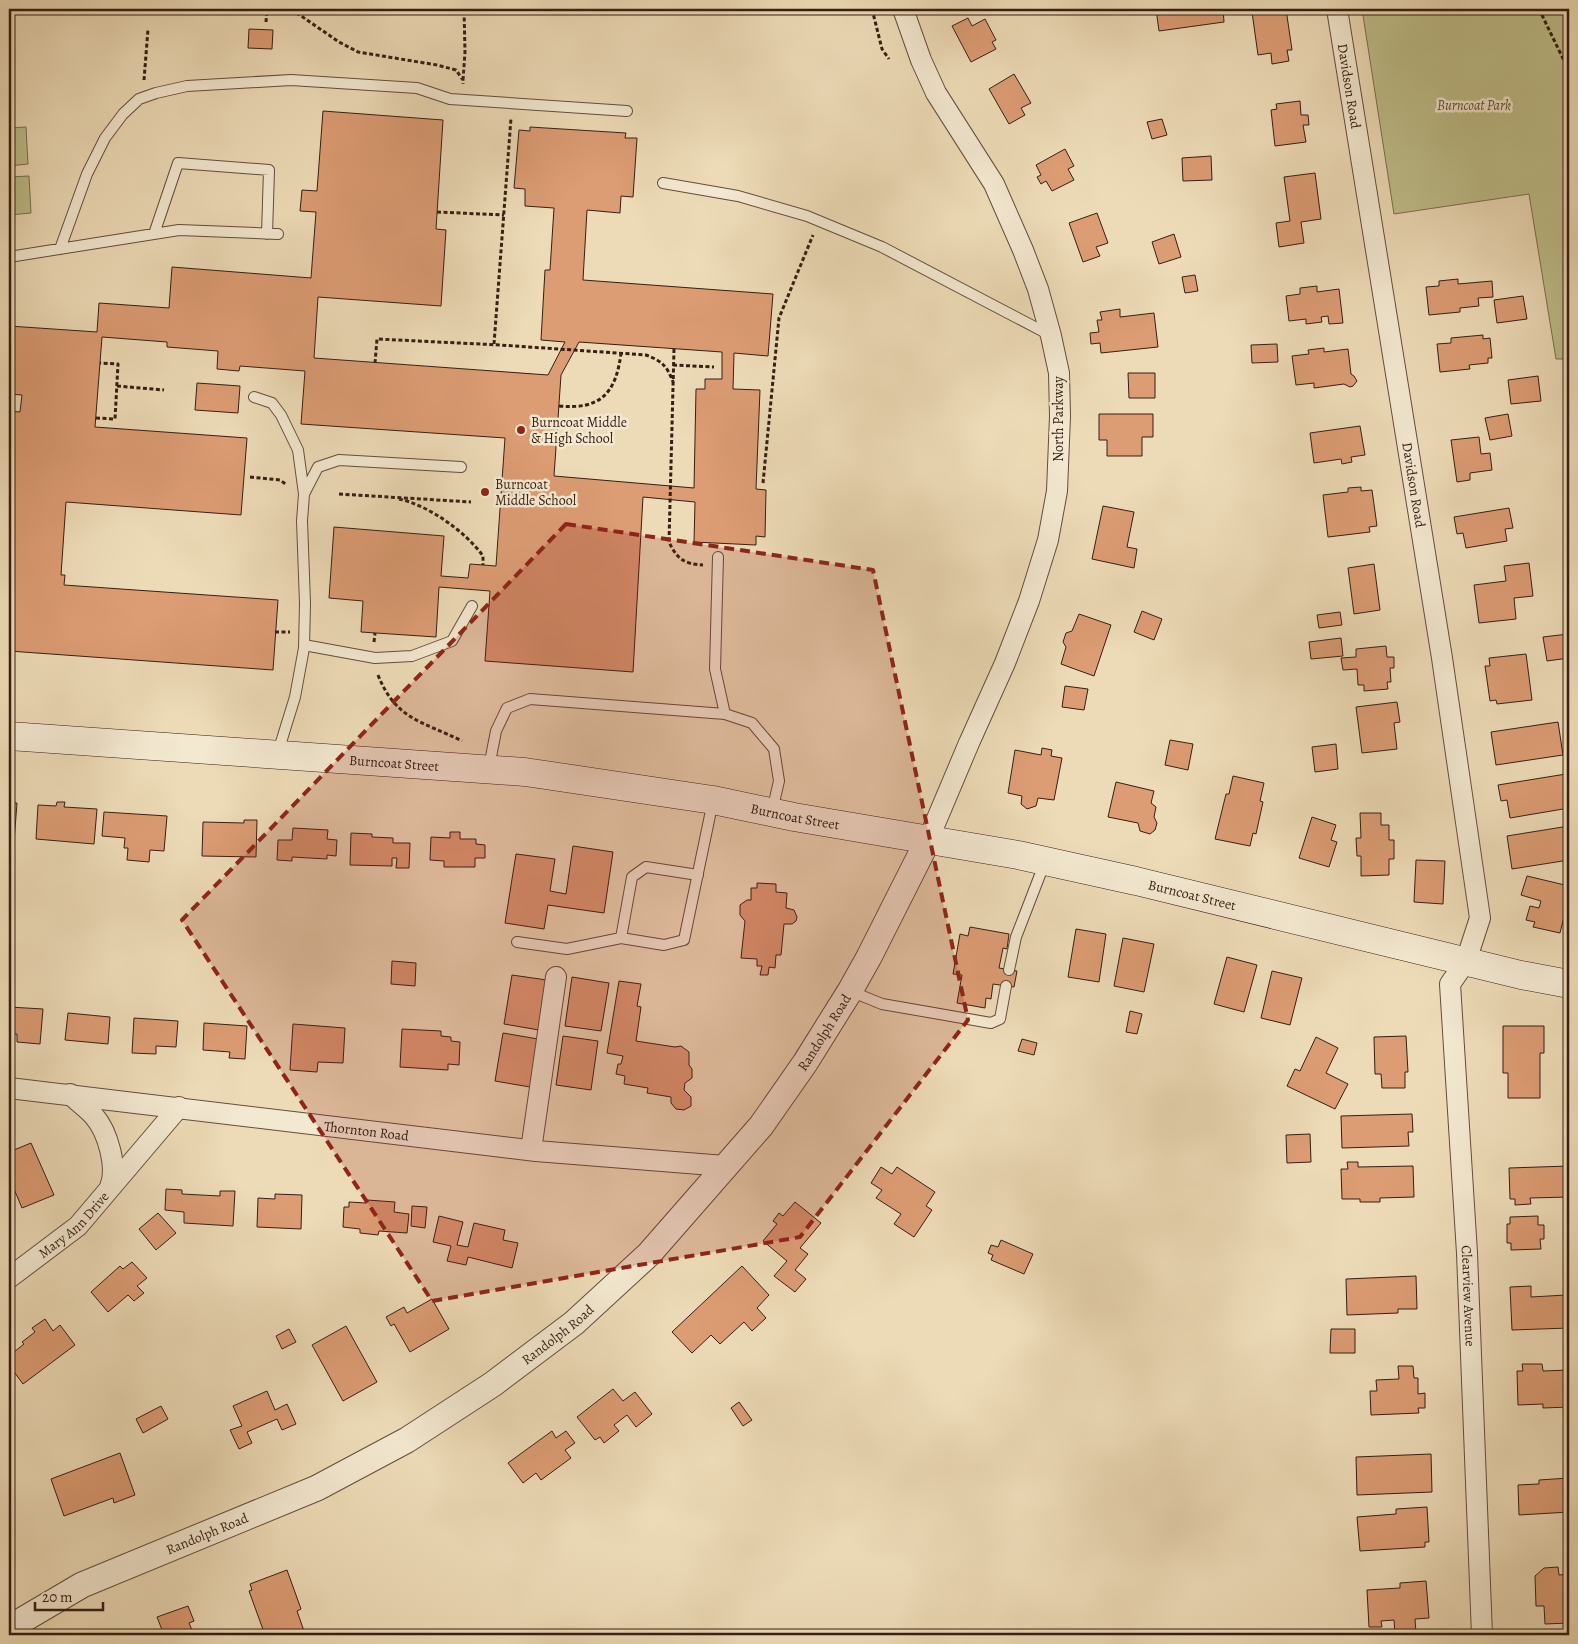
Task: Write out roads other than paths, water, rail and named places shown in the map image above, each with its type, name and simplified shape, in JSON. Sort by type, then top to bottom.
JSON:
[{"type":"main road","name":"Burncoat Street","points":[[9,736],[534,774],[713,800],[1045,861],[1230,903],[1521,975],[1569,984]]},
{"type":"street","name":"North Parkway","points":[[903,9],[921,60],[936,93],[977,156],[1001,199],[1038,288],[1051,336],[1058,373],[1060,416],[1057,491],[1048,540],[1029,601],[1005,663],[928,840]]},
{"type":"street","name":"Davidson Road","points":[[1337,9],[1442,658],[1480,918],[1466,961]]},
{"type":"street","name":"Randolph Road","points":[[9,1628],[82,1585],[317,1488],[407,1440],[493,1384],[574,1323],[649,1254],[724,1166],[761,1126],[805,1063],[850,991],[928,840]]},
{"type":"street","name":"Clearview Avenue","points":[[1466,961],[1450,984],[1467,1263],[1482,1635]]},
{"type":"street","points":[[531,1150],[556,977]]},
{"type":"street","name":"Thornton Road","points":[[9,1088],[531,1150],[724,1166]]},
{"type":"street","name":"Mary Ann Drive","points":[[70,1094],[94,1117],[105,1134],[114,1178],[110,1187]]},
{"type":"street","name":"Mary Ann Drive","points":[[9,1278],[78,1226],[179,1107]]},
{"type":"lane","points":[[60,249],[87,174],[105,138],[123,114],[139,100],[156,93],[187,86],[291,80],[417,88],[450,99],[627,111]]},
{"type":"lane","points":[[9,257],[60,249],[154,234],[179,230],[272,234],[269,170],[178,163],[154,234]]},
{"type":"lane","points":[[663,183],[738,196],[819,220],[882,247],[1051,336]]},
{"type":"lane","points":[[254,397],[272,403],[281,415],[298,450],[304,494],[302,521],[305,603],[304,645],[295,697],[276,756]]},
{"type":"lane","points":[[304,494],[318,467],[339,460],[461,467]]},
{"type":"lane","points":[[718,561],[716,669],[725,714]]},
{"type":"lane","points":[[304,645],[376,658],[412,656],[452,640],[472,606]]},
{"type":"lane","points":[[489,770],[496,731],[507,708],[530,699],[725,714],[752,723],[774,749],[779,781],[772,812]]},
{"type":"lane","points":[[517,942],[567,949],[621,938],[664,945],[684,940],[713,800]]},
{"type":"lane","points":[[1009,970],[1016,937],[1045,861]]},
{"type":"lane","points":[[621,938],[632,877],[646,867],[698,875]]},
{"type":"lane","points":[[850,991],[882,1004],[991,1023],[1000,1019],[1006,986]]},
{"type":"place","name":"Burncoat Middle & High School","points":[[521,430]]},
{"type":"place","name":"Burncoat Middle School","points":[[485,492]]},
{"type":"park label","name":"Burncoat Park","points":[[1474,105]]}]
